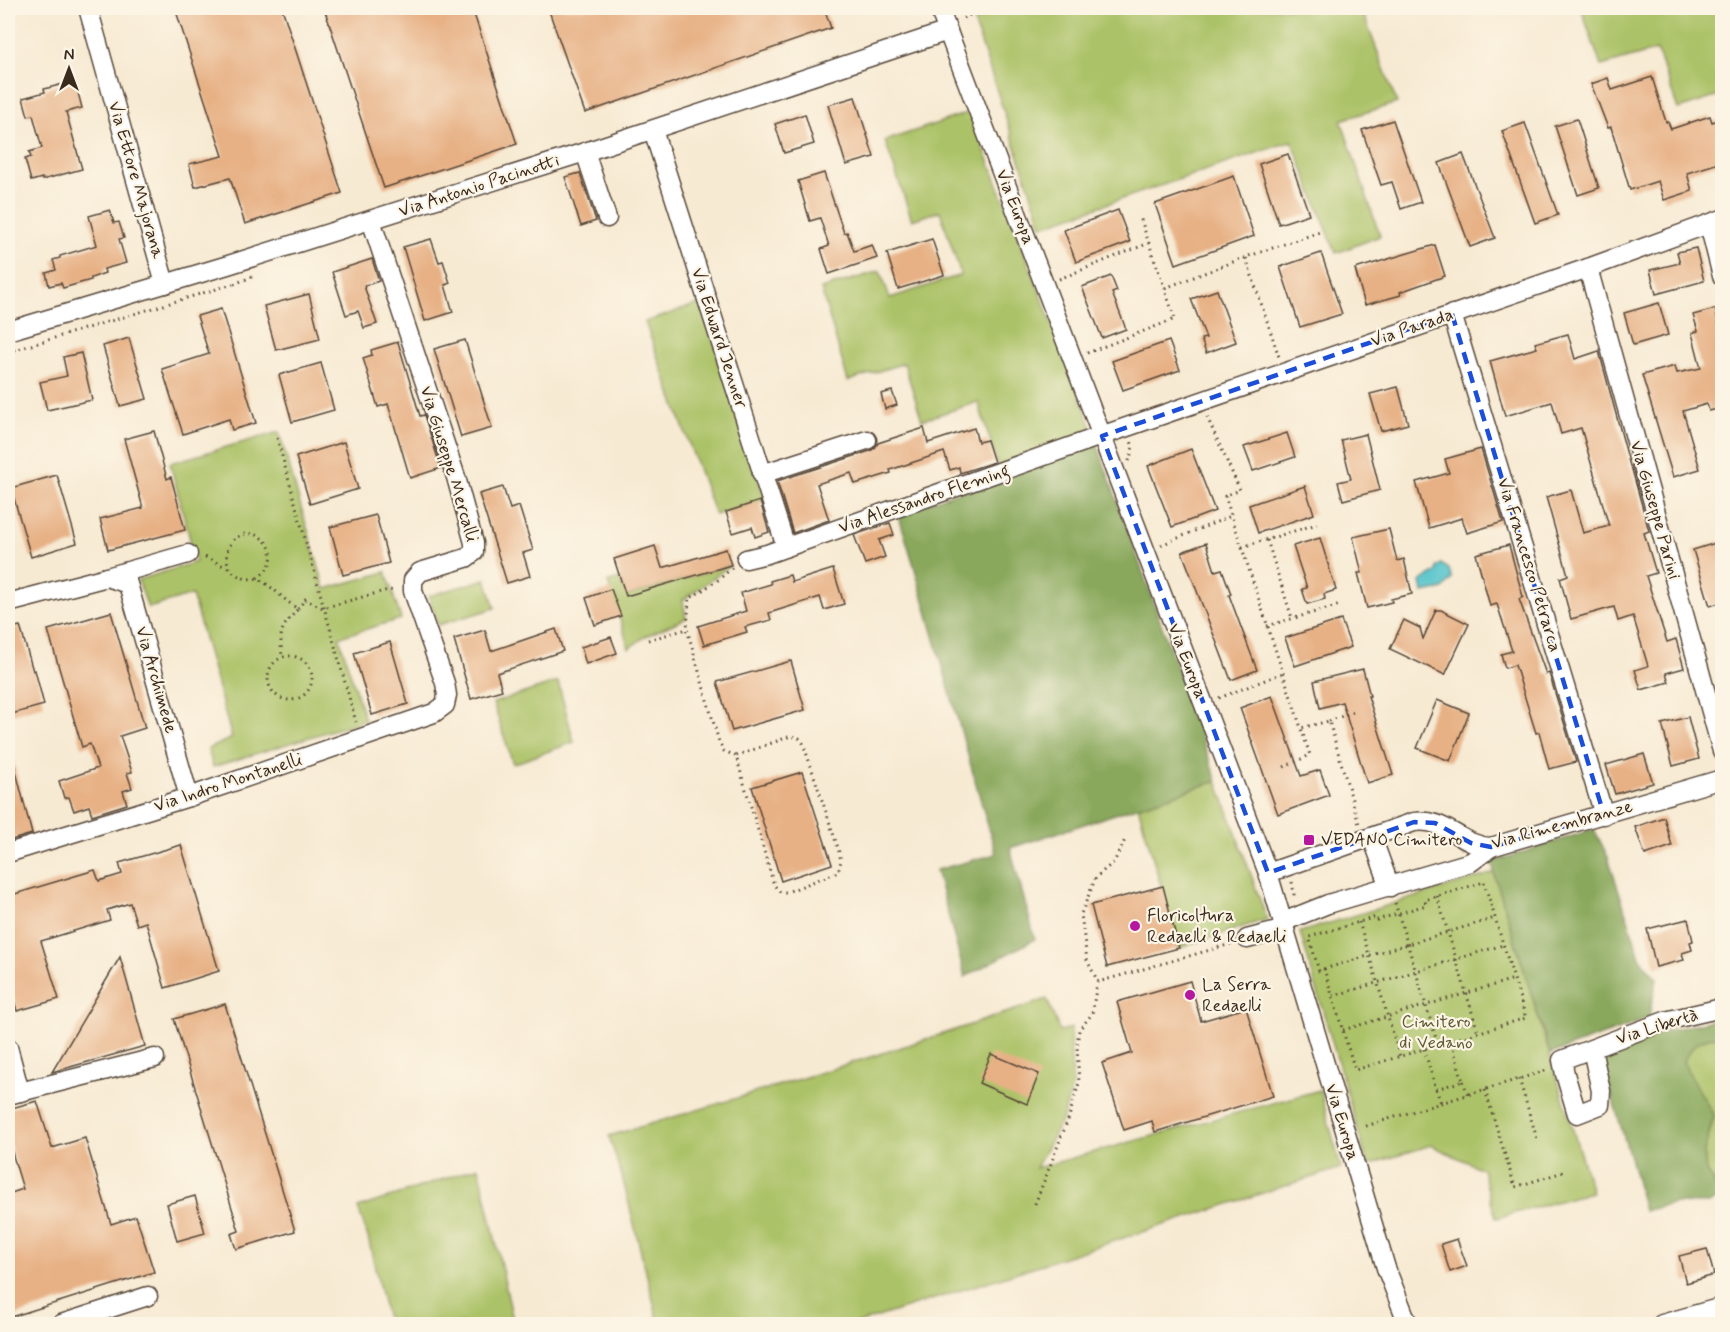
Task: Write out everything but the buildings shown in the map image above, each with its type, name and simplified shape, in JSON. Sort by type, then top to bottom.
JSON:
[{"type":"street","name":"Via Ettore Majorana","points":[[88,8],[165,284]]},
{"type":"street","name":"Via Europa","points":[[939,8],[1268,873],[1386,1268],[1408,1324]]},
{"type":"street","name":"Via Antonio Pacinotti","points":[[8,332],[585,152],[948,31]]},
{"type":"street","name":"Via Edward Jenner","points":[[653,130],[786,547]]},
{"type":"street","points":[[585,152],[607,218]]},
{"type":"street","name":"Via Giuseppe Mercalli","points":[[371,220],[456,477],[474,543],[474,552],[466,558],[420,572],[413,580],[413,591]]},
{"type":"street","name":"Via Parada","points":[[1102,436],[1588,268],[1716,221]]},
{"type":"street","points":[[1716,221],[1722,276]]},
{"type":"street","name":"Via Giuseppe Parini","points":[[1588,268],[1722,751]]},
{"type":"street","name":"Via Francesco Petrarca","points":[[1452,314],[1604,815]]},
{"type":"street","name":"Via Alessandro Fleming","points":[[746,560],[1102,436]]},
{"type":"street","points":[[762,474],[867,440]]},
{"type":"street","points":[[8,603],[188,554]]},
{"type":"street","name":"Via Archimede","points":[[107,577],[128,584],[189,796]]},
{"type":"street","name":"Via Indro Montanelli","points":[[8,853],[189,796],[434,713],[445,705],[447,695],[445,683],[413,591]]},
{"type":"street","name":"Via Rimembranze","points":[[1268,873],[1414,822],[1428,821],[1442,825],[1471,843],[1491,847],[1722,779]]},
{"type":"street","points":[[1368,838],[1390,887]]},
{"type":"street","points":[[1247,939],[1284,925],[1328,904],[1471,862],[1491,847]]},
{"type":"street","name":"Via Libertà","points":[[1592,1049],[1665,1021],[1722,1008]]},
{"type":"street","points":[[8,1047],[14,1094],[155,1058]]},
{"type":"street","points":[[61,1324],[148,1296]]},
{"type":"street","points":[[1662,1324],[1722,1307]]},
{"type":"path","points":[[963,18],[985,8]]},
{"type":"path","points":[[1085,354],[1175,319],[1140,217]]},
{"type":"path","points":[[1166,288],[1320,232]]},
{"type":"path","points":[[1057,280],[1149,243]]},
{"type":"path","points":[[1246,257],[1284,373]]},
{"type":"path","points":[[8,352],[234,284],[228,265]]},
{"type":"path","points":[[1200,402],[1240,490],[1225,496],[1310,755],[1284,767]]},
{"type":"path","points":[[276,438],[361,738]]},
{"type":"path","points":[[1160,546],[1231,516]]},
{"type":"path","points":[[1242,547],[1317,524]]},
{"type":"path","points":[[188,554],[200,553],[230,569],[237,576],[247,579],[257,578],[266,573],[271,564],[272,554],[269,544],[261,537],[252,534],[242,535],[233,540],[228,549],[227,559],[230,569]]},
{"type":"path","points":[[1267,540],[1292,618]]},
{"type":"path","points":[[736,756],[774,885],[780,892],[788,892],[837,872],[841,861],[838,848],[803,743],[799,738],[791,736],[736,756],[724,751],[719,742],[687,629],[689,599],[746,560]]},
{"type":"path","points":[[257,578],[298,609]]},
{"type":"path","points":[[282,658],[282,626],[305,598],[323,608],[388,590],[413,591]]},
{"type":"path","points":[[1268,626],[1340,605]]},
{"type":"path","points":[[648,640],[687,629]]},
{"type":"path","points":[[298,657],[307,663],[312,673],[312,683],[307,693],[298,699],[287,700],[278,696],[270,688],[268,678],[270,667],[282,658],[298,657]]},
{"type":"path","points":[[1217,698],[1283,672]]},
{"type":"path","points":[[1301,728],[1329,722],[1356,711]]},
{"type":"path","points":[[1329,722],[1368,838]]},
{"type":"path","points":[[1035,1204],[1068,1120],[1079,1083],[1077,1045],[1079,1030],[1092,1014],[1098,982],[1087,960],[1081,914],[1096,877],[1114,862],[1126,838]]},
{"type":"path","points":[[1324,969],[1355,1070],[1400,1057],[1526,1018],[1484,882],[1425,900],[1426,905],[1398,914],[1377,920],[1376,917],[1309,937],[1319,971],[1324,969],[1407,944],[1495,918]]},
{"type":"path","points":[[1390,887],[1438,1045]]},
{"type":"path","points":[[1437,896],[1478,1032]]},
{"type":"path","points":[[1359,922],[1400,1057]]},
{"type":"path","points":[[1098,982],[1247,939]]},
{"type":"path","points":[[1333,996],[1504,945]]},
{"type":"path","points":[[1343,1030],[1514,979]]},
{"type":"path","points":[[1451,1041],[1468,1095]]},
{"type":"path","points":[[1424,1049],[1441,1103]]},
{"type":"path","points":[[1366,1126],[1548,1070]]},
{"type":"path","points":[[1519,1079],[1538,1142]]},
{"type":"path","points":[[1436,1089],[1463,1081]]},
{"type":"path","points":[[1485,1089],[1515,1187],[1563,1172]]},
{"type":"highlighted area","points":[[1452,314],[1604,815],[1491,847],[1471,843],[1435,823],[1414,822],[1268,873],[1102,436]]},
{"type":"green space","points":[[1003,8],[1361,8],[1397,103],[1341,120],[1380,236],[1336,253],[1292,141],[1042,226],[974,22]]},
{"type":"green space","points":[[1581,8],[1722,8],[1722,39],[1718,40],[1722,53],[1722,95],[1678,109],[1657,50],[1601,66]]},
{"type":"green space","points":[[970,112],[1094,433],[998,465],[978,402],[922,420],[904,363],[848,381],[821,289],[880,271],[890,298],[961,275],[940,211],[912,220],[885,141]]},
{"type":"green space","points":[[701,303],[765,500],[715,515],[645,322]]},
{"type":"green space","points":[[279,432],[325,589],[386,572],[401,619],[339,637],[365,720],[213,767],[208,749],[232,738],[192,595],[148,608],[138,580],[196,562],[170,463]]},
{"type":"green space","points":[[1097,444],[1217,781],[1010,848],[1035,939],[965,977],[936,870],[996,854],[898,513]]},
{"type":"green space","points":[[731,565],[683,600],[686,618],[646,636],[629,648],[608,582],[620,579],[627,596]]},
{"type":"green space","points":[[486,579],[495,608],[438,625],[429,596]]},
{"type":"green space","points":[[558,682],[574,742],[513,764],[493,703]]},
{"type":"green space","points":[[1217,781],[1267,919],[1179,948],[1138,806]]},
{"type":"green space","points":[[1594,829],[1608,857],[1641,960],[1657,979],[1649,1016],[1634,1024],[1550,1054],[1494,873],[1493,862]]},
{"type":"green space","name":"Cimitero di Vedano","points":[[1494,873],[1592,1192],[1496,1218],[1482,1169],[1431,1145],[1368,1165],[1300,932]]},
{"type":"green space","points":[[1047,999],[1060,1032],[1071,1028],[1073,1084],[1063,1118],[1036,1168],[1320,1090],[1341,1168],[856,1324],[659,1324],[623,1180],[609,1136],[829,1070]]},
{"type":"green space","points":[[1722,1018],[1722,1035],[1698,1042],[1683,1062],[1714,1116],[1704,1151],[1706,1172],[1722,1195],[1709,1204],[1675,1203],[1644,1211],[1599,1053],[1674,1029]]},
{"type":"green space","points":[[1722,1035],[1722,1194],[1706,1172],[1704,1151],[1714,1116],[1682,1062],[1698,1042]]},
{"type":"green space","points":[[479,1167],[514,1324],[388,1324],[368,1237],[358,1208]]},
{"type":"water","points":[[1441,564],[1449,569],[1452,579],[1443,589],[1423,593],[1421,581],[1437,572],[1437,567]]},
{"type":"place","name":"VEDANO Cimitero","points":[[1309,840]]},
{"type":"place","name":"Floricoltura Redaelli & Redaelli","points":[[1135,926]]},
{"type":"place","name":"La Serra Redaelli","points":[[1190,995]]}]
